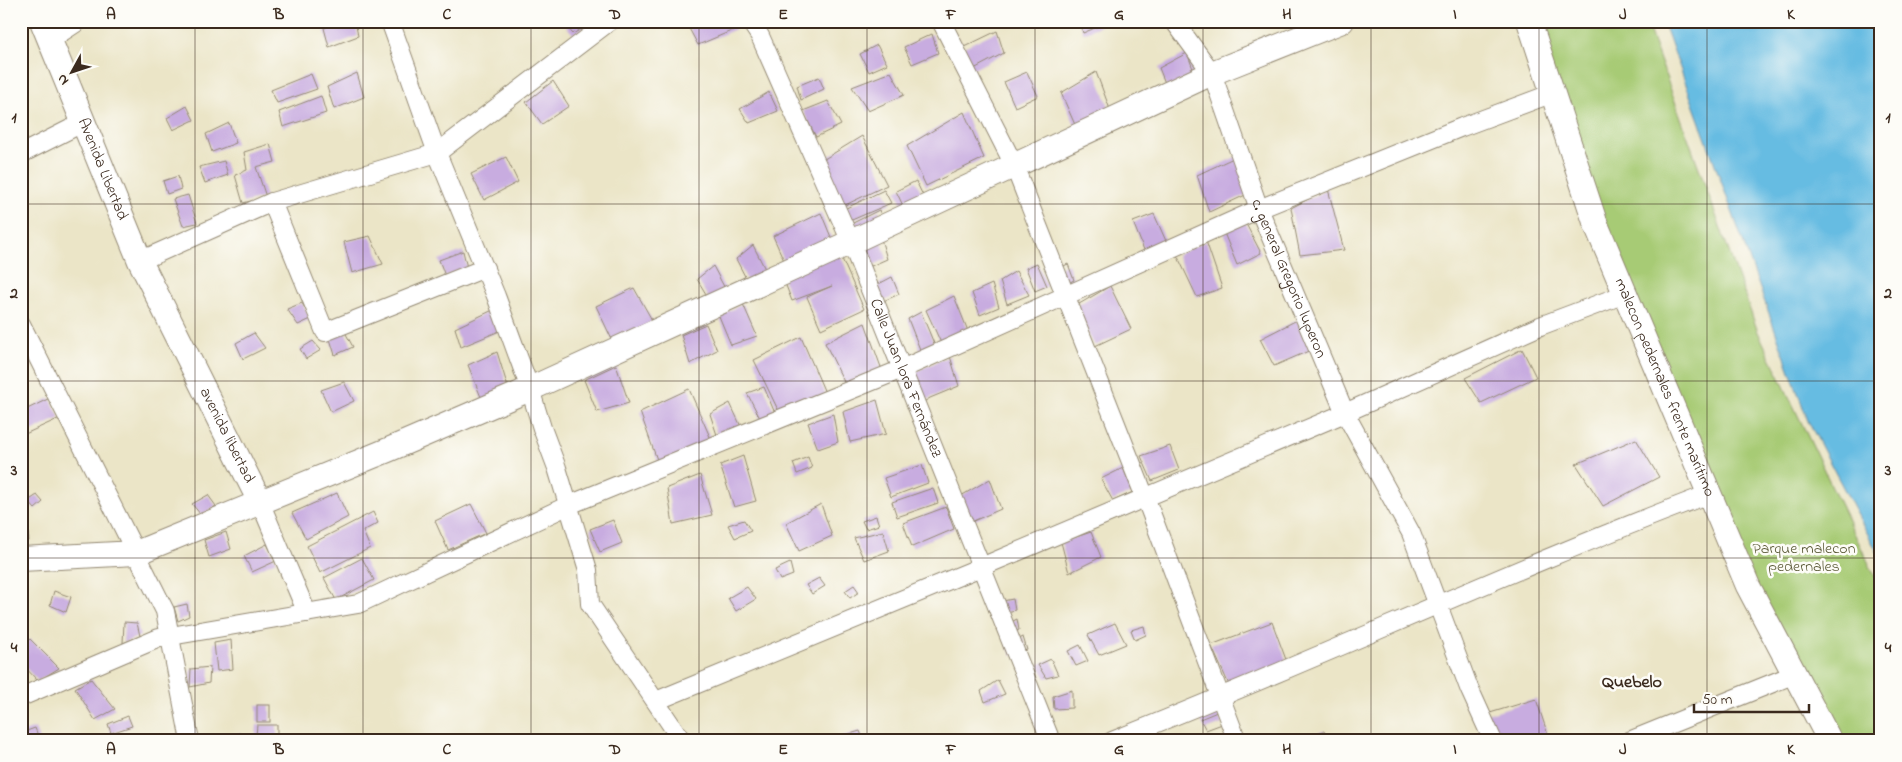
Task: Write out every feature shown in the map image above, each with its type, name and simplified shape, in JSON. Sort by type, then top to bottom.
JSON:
[{"type":"main road","points":[[21,559],[136,553],[388,450],[530,389],[851,242],[1212,73],[1342,21]]},
{"type":"main road","name":"malecon pedernales frente marítimo","points":[[1529,21],[1595,222],[1748,586],[1830,741]]},
{"type":"main road","name":"Avenida Libertad","points":[[46,31],[140,260]]},
{"type":"main road","name":"avenida libertad","points":[[140,260],[260,502]]},
{"type":"street","points":[[46,31],[80,21]]},
{"type":"street","points":[[390,21],[437,153],[485,268],[530,389],[569,505],[588,570],[590,604],[682,741]]},
{"type":"street","points":[[140,260],[272,202],[437,153],[610,21]]},
{"type":"street","name":"Calle Juan lora Fernández","points":[[750,21],[760,36],[851,242],[1051,741]]},
{"type":"street","points":[[941,21],[1014,165],[1145,498],[1222,698],[1236,741]]},
{"type":"street","name":"c. general Gregorio luperon","points":[[1174,21],[1212,73],[1259,208],[1345,414],[1411,532],[1470,688],[1493,741]]},
{"type":"street","points":[[21,697],[159,638],[358,604],[569,505],[902,369],[1259,208],[1553,93]]},
{"type":"street","points":[[21,154],[84,122]]},
{"type":"street","points":[[272,202],[325,332],[485,268]]},
{"type":"street","points":[[656,701],[1345,414],[1540,326],[1626,294]]},
{"type":"street","points":[[21,324],[165,611],[190,741]]},
{"type":"street","points":[[1112,741],[1222,698],[1620,528],[1709,494]]},
{"type":"street","name":"avenida libertad","points":[[260,502],[307,613]]},
{"type":"street","points":[[1629,741],[1795,674]]},
{"type":"green space","name":"Parque malecon pedernales","points":[[1530,21],[1646,21],[1758,332],[1881,589],[1881,741],[1837,741],[1753,583],[1601,220]]},
{"type":"water","points":[[1663,21],[1881,21],[1881,559],[1808,421]]},
{"type":"building","points":[[341,21],[355,21],[358,36],[329,47],[324,28]]},
{"type":"building","points":[[562,21],[594,21],[573,34]]},
{"type":"building","points":[[685,21],[731,21],[736,29],[698,45]]},
{"type":"building","points":[[1079,21],[1111,21],[1083,33]]},
{"type":"building","points":[[997,31],[1004,53],[972,70],[964,47]]},
{"type":"building","points":[[932,34],[938,53],[912,64],[904,47]]},
{"type":"building","points":[[877,45],[887,64],[869,72],[860,54]]},
{"type":"building","points":[[1187,53],[1195,74],[1167,88],[1159,68]]},
{"type":"building","points":[[891,72],[904,95],[868,111],[852,87]]},
{"type":"building","points":[[1027,72],[1038,96],[1015,107],[1004,82]]},
{"type":"building","points":[[1096,72],[1111,112],[1076,127],[1061,93]]},
{"type":"building","points":[[357,73],[364,97],[334,109],[327,87]]},
{"type":"building","points":[[311,74],[317,89],[277,103],[271,90]]},
{"type":"building","points":[[819,77],[824,89],[801,100],[797,86]]},
{"type":"building","points":[[553,81],[569,106],[542,124],[526,102]]},
{"type":"building","points":[[769,92],[778,111],[749,123],[740,109]]},
{"type":"building","points":[[321,96],[326,113],[283,127],[279,112]]},
{"type":"building","points":[[828,101],[841,125],[816,137],[803,111]]},
{"type":"building","points":[[187,106],[194,120],[173,130],[167,118]]},
{"type":"building","points":[[964,112],[984,158],[926,186],[907,146]]},
{"type":"building","points":[[229,123],[236,143],[212,152],[206,134]]},
{"type":"building","points":[[862,136],[887,185],[839,208],[821,161]]},
{"type":"building","points":[[270,144],[275,162],[256,167],[266,197],[243,203],[235,175],[247,170],[244,152]]},
{"type":"building","points":[[1242,154],[1254,191],[1209,212],[1197,175]]},
{"type":"building","points":[[506,157],[518,182],[484,200],[471,174]]},
{"type":"building","points":[[224,161],[228,175],[205,183],[199,167]]},
{"type":"building","points":[[178,176],[181,189],[167,194],[163,181]]},
{"type":"building","points":[[916,181],[927,204],[907,214],[896,191]]},
{"type":"building","points":[[1328,189],[1344,250],[1300,255],[1291,208]]},
{"type":"building","points":[[884,190],[891,203],[845,223],[840,211]]},
{"type":"building","points":[[188,195],[197,223],[183,226],[173,199]]},
{"type":"building","points":[[879,210],[885,225],[852,239],[847,226]]},
{"type":"building","points":[[821,213],[833,242],[786,265],[773,236]]},
{"type":"building","points":[[1154,214],[1166,241],[1144,250],[1133,222]]},
{"type":"building","points":[[1245,222],[1261,253],[1237,265],[1224,233]]},
{"type":"building","points":[[370,236],[383,264],[352,273],[344,242]]},
{"type":"building","points":[[881,239],[887,259],[862,270],[854,251]]},
{"type":"building","points":[[1206,241],[1222,288],[1197,297],[1177,255]]},
{"type":"building","points":[[753,245],[769,277],[750,286],[736,259]]},
{"type":"building","points":[[463,251],[467,268],[445,276],[439,260]]},
{"type":"building","points":[[839,252],[864,309],[821,329],[807,297],[832,286],[792,301],[783,278]]},
{"type":"building","points":[[1037,263],[1047,286],[1035,291],[1026,268]]},
{"type":"building","points":[[1068,264],[1074,280],[1060,287],[1053,271]]},
{"type":"building","points":[[713,266],[729,296],[712,304],[697,279]]},
{"type":"building","points":[[1016,271],[1029,295],[1007,304],[1000,281]]},
{"type":"building","points":[[892,277],[899,294],[877,304],[871,288]]},
{"type":"building","points":[[992,284],[999,307],[980,315],[972,293]]},
{"type":"building","points":[[1110,286],[1131,329],[1095,346],[1074,307]]},
{"type":"building","points":[[634,288],[657,329],[616,348],[596,306]]},
{"type":"building","points":[[954,296],[968,331],[941,343],[926,310]]},
{"type":"building","points":[[302,303],[311,319],[298,325],[287,309]]},
{"type":"building","points":[[743,304],[757,336],[731,345],[719,316]]},
{"type":"building","points":[[495,309],[502,330],[461,347],[455,328]]},
{"type":"building","points":[[921,312],[935,346],[921,352],[908,319]]},
{"type":"building","points":[[1297,320],[1311,350],[1274,366],[1260,339]]},
{"type":"building","points":[[865,323],[882,370],[846,386],[825,343]]},
{"type":"building","points":[[706,324],[717,350],[690,364],[681,335]]},
{"type":"building","points":[[345,332],[353,347],[335,355],[330,339]]},
{"type":"building","points":[[254,333],[265,348],[243,359],[236,343]]},
{"type":"building","points":[[801,337],[826,395],[781,416],[754,360]]},
{"type":"building","points":[[313,341],[321,350],[306,359],[300,349]]},
{"type":"building","points":[[1522,349],[1536,377],[1481,403],[1465,378]]},
{"type":"building","points":[[497,352],[511,397],[485,407],[468,365]]},
{"type":"building","points":[[950,356],[959,386],[930,398],[919,405],[906,376]]},
{"type":"building","points":[[616,365],[629,403],[597,412],[584,380]]},
{"type":"building","points":[[344,382],[354,401],[331,412],[321,390]]},
{"type":"building","points":[[764,387],[777,418],[763,424],[747,393]]},
{"type":"building","points":[[689,389],[714,446],[661,471],[640,412]]},
{"type":"building","points":[[50,398],[60,418],[25,434],[21,427],[21,412]]},
{"type":"building","points":[[877,400],[886,434],[850,442],[843,412]]},
{"type":"building","points":[[730,403],[744,433],[720,444],[710,414]]},
{"type":"building","points":[[833,414],[838,442],[818,449],[808,423]]},
{"type":"building","points":[[1636,439],[1659,477],[1603,506],[1576,464]]},
{"type":"building","points":[[1170,446],[1179,470],[1152,481],[1141,456]]},
{"type":"building","points":[[743,456],[756,501],[734,507],[720,465]]},
{"type":"building","points":[[808,457],[812,468],[797,474],[793,463]]},
{"type":"building","points":[[922,465],[928,483],[891,497],[884,478]]},
{"type":"building","points":[[1123,468],[1133,492],[1113,501],[1101,479]]},
{"type":"building","points":[[700,475],[712,515],[673,524],[667,488]]},
{"type":"building","points":[[21,479],[28,489],[21,494]]},
{"type":"building","points":[[990,479],[1001,509],[964,525],[954,500]]},
{"type":"building","points":[[933,488],[938,503],[897,517],[892,502]]},
{"type":"building","points":[[337,493],[348,517],[306,539],[292,513]]},
{"type":"building","points":[[37,495],[43,502],[35,509],[28,501]]},
{"type":"building","points":[[208,495],[216,506],[201,515],[192,504]]},
{"type":"building","points":[[471,504],[486,533],[448,550],[435,521]]},
{"type":"building","points":[[821,504],[832,536],[799,551],[786,523]]},
{"type":"building","points":[[946,507],[954,529],[912,547],[903,523]]},
{"type":"building","points":[[373,512],[378,523],[363,531],[370,548],[320,573],[307,546]]},
{"type":"building","points":[[876,516],[879,525],[866,529],[862,521]]},
{"type":"building","points":[[613,520],[622,543],[600,552],[590,529]]},
{"type":"building","points":[[744,520],[751,531],[735,538],[728,525]]},
{"type":"building","points":[[21,523],[27,524],[29,541],[22,541]]},
{"type":"building","points":[[883,531],[889,551],[864,560],[854,538]]},
{"type":"building","points":[[226,532],[231,549],[209,557],[204,540]]},
{"type":"building","points":[[1091,532],[1101,557],[1069,573],[1061,542]]},
{"type":"building","points":[[267,544],[276,561],[252,572],[244,556]]},
{"type":"building","points":[[362,558],[374,580],[336,600],[324,578]]},
{"type":"building","points":[[790,563],[793,575],[780,580],[775,570]]},
{"type":"building","points":[[819,578],[825,586],[812,594],[806,585]]},
{"type":"building","points":[[854,585],[859,592],[850,598],[845,591]]},
{"type":"building","points":[[747,587],[756,599],[736,611],[728,598]]},
{"type":"building","points":[[54,591],[71,597],[66,612],[50,605]]},
{"type":"building","points":[[1013,599],[1015,610],[1003,613],[997,602]]},
{"type":"building","points":[[187,604],[189,616],[178,621],[174,607]]},
{"type":"building","points":[[1017,619],[1019,630],[1008,634],[1005,625]]},
{"type":"building","points":[[124,622],[137,623],[140,636],[123,643]]},
{"type":"building","points":[[1272,622],[1288,665],[1230,687],[1211,645]]},
{"type":"building","points":[[1115,623],[1126,644],[1099,655],[1088,635]]},
{"type":"building","points":[[1144,626],[1146,635],[1135,640],[1131,630]]},
{"type":"building","points":[[1023,637],[1027,650],[1012,655],[1007,646]]},
{"type":"building","points":[[30,639],[59,668],[38,681],[21,663],[21,647]]},
{"type":"building","points":[[231,640],[233,669],[217,671],[214,643]]},
{"type":"building","points":[[1080,645],[1088,661],[1076,666],[1068,651]]},
{"type":"building","points":[[1051,659],[1058,675],[1046,678],[1038,665]]},
{"type":"building","points":[[210,667],[209,683],[190,687],[191,669]]},
{"type":"building","points":[[91,679],[115,709],[95,720],[75,688]]},
{"type":"building","points":[[998,680],[1005,694],[985,702],[981,691]]},
{"type":"building","points":[[1072,690],[1072,708],[1054,709],[1053,696]]},
{"type":"building","points":[[1536,699],[1550,741],[1487,741],[1480,716]]},
{"type":"building","points":[[257,705],[270,705],[270,722],[257,722]]},
{"type":"building","points":[[1217,712],[1222,724],[1206,730],[1200,719]]},
{"type":"building","points":[[128,716],[132,726],[111,733],[108,724]]},
{"type":"building","points":[[257,725],[277,725],[277,736],[256,736]]},
{"type":"building","points":[[35,728],[40,741],[21,741],[21,733]]},
{"type":"building","points":[[860,731],[864,741],[846,741],[843,736]]},
{"type":"building","points":[[1324,731],[1327,741],[1292,741],[1292,740]]},
{"type":"building","points":[[240,733],[241,741],[219,741]]},
{"type":"district","name":"Quebelo","points":[[1632,683]]}]
